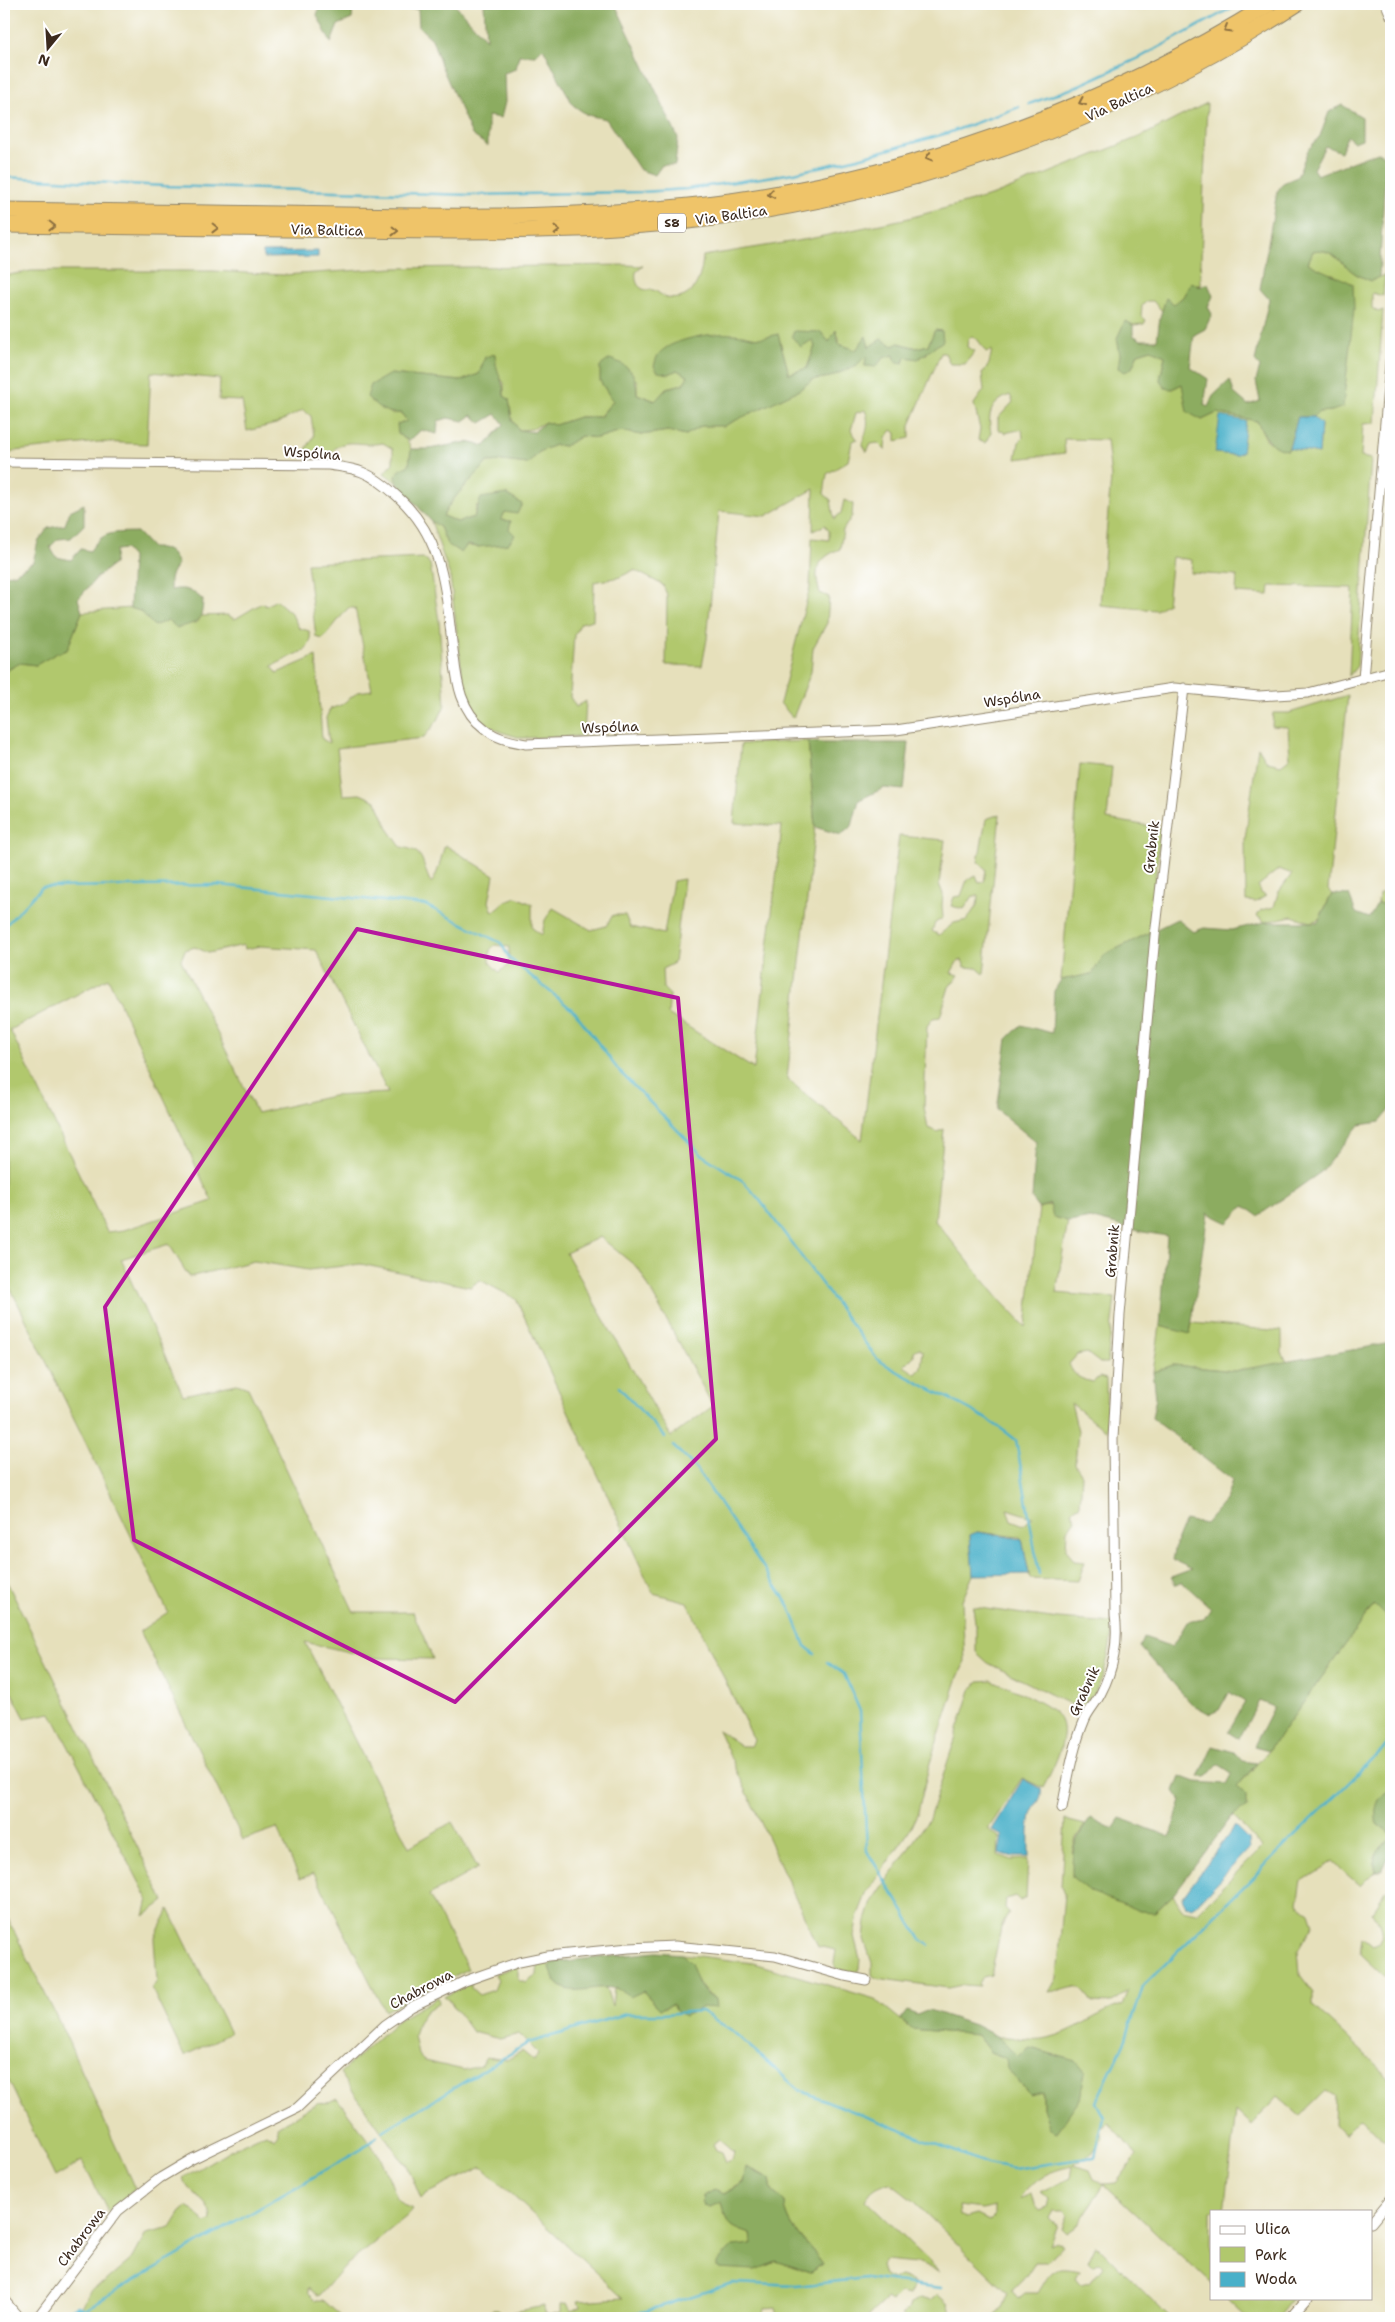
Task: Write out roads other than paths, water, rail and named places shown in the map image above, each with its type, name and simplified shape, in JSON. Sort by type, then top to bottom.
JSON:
[{"type":"highway","name":"Via Baltica","points":[[4,210],[531,216],[642,210],[752,198],[896,167],[1014,129],[1074,105],[1150,70],[1269,4]]},
{"type":"highway","name":"Via Baltica","points":[[4,225],[524,231],[644,225],[761,211],[836,197],[908,179],[1039,136],[1113,105],[1174,75],[1297,4]]},
{"type":"street","points":[[1386,4],[1391,16]]},
{"type":"street","points":[[1363,678],[1391,352]]},
{"type":"street","name":"Wspólna","points":[[4,462],[329,465],[362,472],[383,484],[405,504],[418,519],[434,545],[442,571],[458,690],[469,712],[483,728],[502,739],[526,744],[896,730],[1174,688],[1260,696],[1284,696],[1308,693],[1391,671]]},
{"type":"street","name":"Grabnik","points":[[1062,1808],[1074,1752],[1085,1717],[1101,1693],[1112,1663],[1118,1633],[1115,1615],[1112,1439],[1120,1315],[1155,936],[1184,688]]},
{"type":"street","name":"Chabrowa","points":[[37,2318],[118,2211],[160,2178],[192,2159],[297,2108],[385,2025],[411,2007],[466,1981],[518,1962],[548,1956],[629,1948],[675,1946],[775,1956],[866,1980]]},
{"type":"street","points":[[1372,2222],[1391,2199]]},
{"type":"street","points":[[4,2300],[19,2318]]},
{"type":"street","points":[[1290,2318],[1306,2300]]},
{"type":"water","points":[[318,251],[318,257],[263,258],[263,252]]},
{"type":"water","points":[[1220,416],[1246,421],[1242,452],[1235,455],[1215,453]]},
{"type":"water","points":[[1298,417],[1313,417],[1321,424],[1319,454],[1289,448]]},
{"type":"water","points":[[977,1532],[1022,1539],[1029,1574],[973,1575],[970,1535]]},
{"type":"water","points":[[1023,1779],[1041,1789],[1041,1793],[1040,1799],[1031,1815],[1029,1857],[1014,1857],[999,1853],[1002,1836],[992,1830]]},
{"type":"water","points":[[1235,1826],[1248,1839],[1249,1849],[1193,1908],[1186,1906],[1182,1898]]},
{"type":"waterway","points":[[1029,104],[1073,88],[1141,57],[1239,4]]},
{"type":"waterway","points":[[4,177],[164,186],[471,195],[642,192],[687,189],[794,173],[858,158],[948,133],[1019,107]]},
{"type":"waterway","points":[[4,927],[42,887],[219,885],[425,905],[501,943],[509,958],[575,1012],[619,1071],[702,1155],[743,1181],[759,1199],[877,1359],[912,1380],[966,1407],[1016,1440],[1039,1574]]},
{"type":"waterway","points":[[619,1387],[665,1437]]},
{"type":"waterway","points":[[673,1446],[695,1467],[789,1605],[805,1646],[815,1654]]},
{"type":"waterway","points":[[827,1662],[844,1674],[860,1711],[867,1851],[921,1940],[929,1945]]},
{"type":"waterway","points":[[383,2131],[528,2043],[626,2014],[664,2014],[701,2011],[731,2030],[799,2090],[987,2164],[1013,2169],[1095,2157],[1104,2117],[1096,2102],[1126,2039],[1143,1986],[1391,1741]]},
{"type":"waterway","points":[[78,2313],[362,2149],[377,2136]]},
{"type":"waterway","points":[[600,2318],[647,2311],[732,2283],[797,2286],[866,2278],[941,2288]]},
{"type":"waterway","points":[[69,2318],[78,2313],[83,2318]]}]
